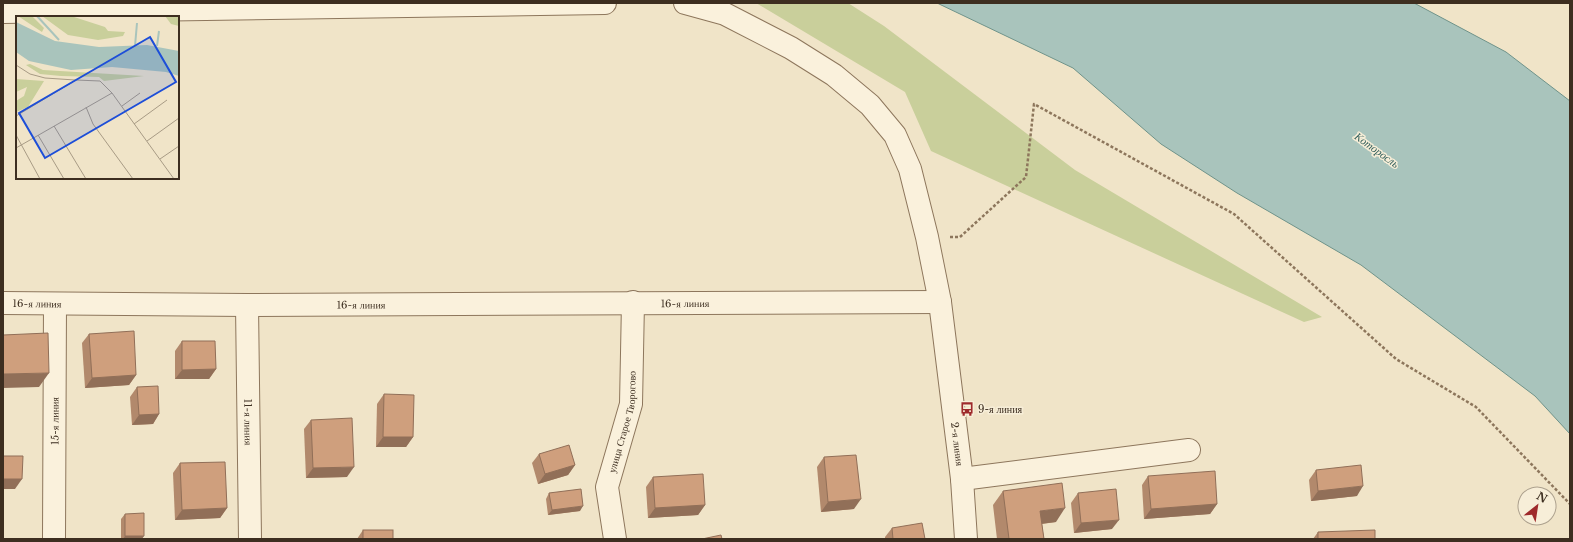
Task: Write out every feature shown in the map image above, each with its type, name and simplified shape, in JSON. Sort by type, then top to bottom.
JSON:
[{"type":"street","points":[[3,12],[605,3]]},
{"type":"street","points":[[685,3],[725,14],[791,48],[834,75],[870,105],[895,135],[910,169],[927,237],[940,302]]},
{"type":"street","name":"16-я линия","points":[[3,303],[247,305],[633,302],[940,302]]},
{"type":"street","name":"улица Старое Творогово","points":[[615,539],[607,487],[631,404],[633,302]]},
{"type":"street","name":"2-я линия","points":[[940,302],[962,479],[966,539]]},
{"type":"street","name":"15-я линия","points":[[54,539],[55,304]]},
{"type":"street","name":"11-я линия","points":[[247,305],[250,539]]},
{"type":"street","points":[[962,479],[1189,450]]},
{"type":"path","points":[[927,237],[960,237],[1026,177],[1034,104],[1234,214],[1396,359],[1476,407],[1570,504]]},
{"type":"green space","points":[[756,3],[848,3],[884,26],[1075,170],[1322,317],[1304,322],[931,151],[905,92]]},
{"type":"water","name":"Которосль","points":[[937,3],[1414,3],[1506,52],[1570,101],[1570,434],[1535,396],[1361,265],[1237,193],[1161,144],[1073,68]]},
{"type":"building","points":[[134,331],[136,375],[92,378],[89,334]]},
{"type":"building","points":[[48,333],[49,373],[3,374],[3,335]]},
{"type":"building","points":[[182,341],[215,341],[216,369],[182,370]]},
{"type":"building","points":[[158,386],[159,414],[139,415],[137,387]]},
{"type":"building","points":[[384,394],[414,395],[413,437],[383,437]]},
{"type":"building","points":[[352,418],[354,467],[313,468],[311,420]]},
{"type":"building","points":[[569,445],[575,465],[545,474],[539,454]]},
{"type":"building","points":[[856,455],[861,499],[828,502],[824,457]]},
{"type":"building","points":[[3,456],[23,456],[22,479],[3,479]]},
{"type":"building","points":[[225,462],[227,508],[182,510],[180,463]]},
{"type":"building","points":[[1361,465],[1363,486],[1318,491],[1316,470]]},
{"type":"building","points":[[1215,471],[1217,504],[1151,509],[1148,476]]},
{"type":"building","points":[[703,474],[705,505],[655,508],[653,477]]},
{"type":"building","points":[[1062,483],[1065,508],[1040,511],[1044,539],[1009,539],[1003,491]]},
{"type":"building","points":[[581,489],[583,506],[552,510],[549,493]]},
{"type":"building","points":[[1116,489],[1119,520],[1081,523],[1078,493]]},
{"type":"building","points":[[144,513],[144,536],[125,536],[125,514]]},
{"type":"building","points":[[922,523],[925,539],[893,539],[892,528]]},
{"type":"building","points":[[363,530],[393,530],[393,539],[363,539]]},
{"type":"building","points":[[1375,530],[1375,539],[1318,539],[1318,532]]},
{"type":"building","points":[[721,535],[722,539],[702,539]]},
{"type":"place","name":"9-я линия","points":[[967,409]]}]
